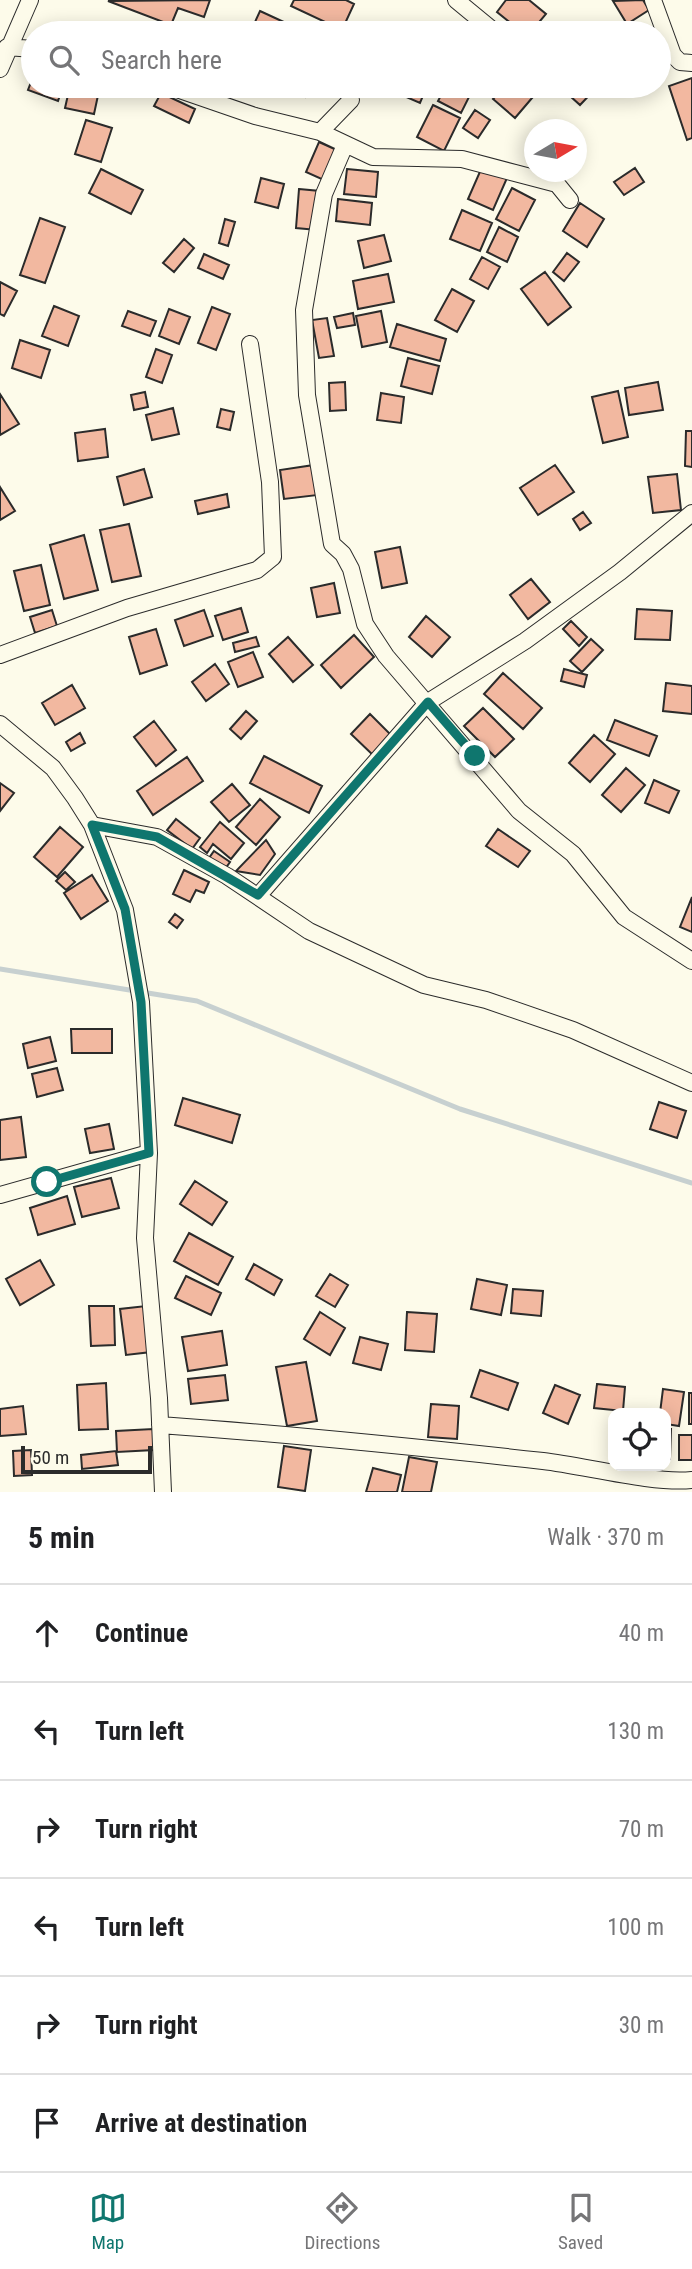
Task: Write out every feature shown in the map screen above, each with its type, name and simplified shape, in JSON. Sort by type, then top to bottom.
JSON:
[{"type":"street","points":[[0,69],[7,47],[30,0]]},
{"type":"street","points":[[456,0],[481,21]]},
{"type":"street","points":[[653,0],[661,21]]},
{"type":"street","points":[[7,47],[21,48]]},
{"type":"street","points":[[671,50],[680,62],[692,63]]},
{"type":"street","points":[[202,98],[254,116],[320,132],[373,157],[462,159],[557,184],[570,200]]},
{"type":"street","points":[[320,132],[351,100]]},
{"type":"street","points":[[345,145],[324,194],[304,310],[307,395],[332,544],[343,554],[351,569],[365,624],[386,656],[519,811],[573,854],[624,917],[692,961]]},
{"type":"street","points":[[0,655],[127,608],[257,570],[274,557],[270,482],[250,344]]},
{"type":"street","points":[[258,895],[428,702],[546,625],[620,572],[692,513]]},
{"type":"street","points":[[0,724],[53,768],[92,825],[125,909],[141,1002],[149,1153],[145,1238],[163,1492]]},
{"type":"street","points":[[92,825],[157,837],[258,895],[309,931],[424,985],[486,1000],[573,1030],[692,1083]]},
{"type":"street","points":[[0,1195],[149,1153]]},
{"type":"street","points":[[160,1425],[266,1432],[334,1442],[420,1446],[692,1480]]},
{"type":"building","points":[[210,0],[204,17],[178,8],[173,21],[160,21],[108,1]]},
{"type":"building","points":[[294,0],[346,0],[354,4],[346,21],[323,21],[291,6]]},
{"type":"building","points":[[506,0],[529,0],[546,14],[540,21],[508,21],[497,12]]},
{"type":"building","points":[[643,0],[649,10],[632,21],[625,21],[613,1]]},
{"type":"building","points":[[260,11],[282,21],[255,21]]},
{"type":"building","points":[[692,78],[692,138],[687,140],[671,92],[671,85]]},
{"type":"building","points":[[67,98],[97,98],[94,114],[65,108]]},
{"type":"building","points":[[158,98],[172,98],[195,109],[189,123],[154,106]]},
{"type":"building","points":[[408,98],[422,98],[420,103]]},
{"type":"building","points":[[440,98],[468,98],[461,113],[438,101]]},
{"type":"building","points":[[494,98],[532,98],[515,118]]},
{"type":"building","points":[[572,98],[587,98],[580,105]]},
{"type":"building","points":[[433,105],[460,118],[444,151],[417,137]]},
{"type":"building","points":[[475,110],[490,120],[478,138],[463,128]]},
{"type":"building","points":[[86,120],[112,128],[101,162],[75,154]]},
{"type":"building","points":[[319,142],[339,151],[326,181],[306,172]]},
{"type":"building","points":[[482,167],[507,178],[493,210],[468,199]]},
{"type":"building","points":[[635,168],[644,182],[624,195],[614,182]]},
{"type":"building","points":[[101,169],[143,190],[131,214],[89,193]]},
{"type":"building","points":[[347,169],[378,172],[376,197],[344,194]]},
{"type":"building","points":[[261,178],[284,184],[278,208],[255,202]]},
{"type":"building","points":[[512,188],[535,200],[519,231],[496,219]]},
{"type":"building","points":[[299,189],[320,191],[317,230],[296,228]]},
{"type":"building","points":[[338,199],[372,203],[370,225],[336,221]]},
{"type":"building","points":[[580,203],[604,219],[587,247],[563,231]]},
{"type":"building","points":[[462,210],[492,223],[480,251],[450,239]]},
{"type":"building","points":[[40,218],[65,227],[45,283],[20,275]]},
{"type":"building","points":[[225,219],[235,222],[228,246],[219,243]]},
{"type":"building","points":[[499,227],[518,237],[507,262],[487,252]]},
{"type":"building","points":[[384,235],[391,261],[364,268],[358,241]]},
{"type":"building","points":[[184,239],[194,248],[174,272],[163,263]]},
{"type":"building","points":[[567,253],[579,262],[564,281],[553,272]]},
{"type":"building","points":[[204,254],[229,265],[223,279],[198,268]]},
{"type":"building","points":[[482,257],[500,267],[488,289],[470,279]]},
{"type":"building","points":[[545,272],[571,307],[548,325],[521,289]]},
{"type":"building","points":[[388,274],[394,302],[358,309],[353,281]]},
{"type":"building","points":[[0,282],[17,291],[4,316],[0,314]]},
{"type":"building","points":[[452,289],[474,301],[457,332],[435,320]]},
{"type":"building","points":[[54,306],[79,316],[68,346],[42,336]]},
{"type":"building","points":[[212,307],[230,314],[216,350],[198,343]]},
{"type":"building","points":[[169,309],[190,317],[179,344],[159,336]]},
{"type":"building","points":[[128,311],[156,321],[150,336],[122,326]]},
{"type":"building","points":[[381,311],[387,342],[362,347],[356,316]]},
{"type":"building","points":[[353,313],[355,325],[337,328],[334,317]]},
{"type":"building","points":[[327,318],[334,356],[319,358],[312,320]]},
{"type":"building","points":[[397,324],[446,339],[440,361],[390,347]]},
{"type":"building","points":[[20,340],[50,350],[41,378],[12,368]]},
{"type":"building","points":[[156,349],[172,355],[162,383],[146,377]]},
{"type":"building","points":[[408,358],[439,366],[432,394],[401,386]]},
{"type":"building","points":[[345,382],[346,410],[330,411],[329,383]]},
{"type":"building","points":[[658,382],[663,410],[629,415],[625,388]]},
{"type":"building","points":[[618,391],[628,437],[603,443],[592,397]]},
{"type":"building","points":[[145,392],[148,407],[134,410],[131,395]]},
{"type":"building","points":[[381,393],[404,397],[401,423],[377,420]]},
{"type":"building","points":[[0,394],[19,424],[0,435]]},
{"type":"building","points":[[173,408],[179,434],[152,440],[146,415]]},
{"type":"building","points":[[221,409],[234,412],[230,430],[217,427]]},
{"type":"building","points":[[105,429],[108,457],[78,461],[75,433]]},
{"type":"building","points":[[686,431],[692,431],[692,467],[685,466]]},
{"type":"building","points":[[314,465],[318,495],[284,499],[280,470]]},
{"type":"building","points":[[555,465],[574,492],[538,515],[520,488]]},
{"type":"building","points":[[144,469],[152,497],[124,505],[117,477]]},
{"type":"building","points":[[677,474],[681,510],[653,513],[648,477]]},
{"type":"building","points":[[0,487],[15,511],[0,520]]},
{"type":"building","points":[[227,494],[229,507],[198,514],[195,501]]},
{"type":"building","points":[[583,512],[591,523],[580,530],[573,519]]},
{"type":"building","points":[[129,524],[141,576],[112,582],[100,530]]},
{"type":"building","points":[[84,535],[98,590],[64,599],[50,545]]},
{"type":"building","points":[[400,547],[407,583],[382,588],[375,552]]},
{"type":"building","points":[[41,565],[50,605],[24,611],[14,571]]},
{"type":"building","points":[[531,579],[550,602],[528,619],[510,595]]},
{"type":"building","points":[[334,583],[340,613],[317,617],[311,588]]},
{"type":"building","points":[[241,608],[248,632],[223,640],[215,616]]},
{"type":"building","points":[[637,609],[672,611],[670,640],[635,639]]},
{"type":"building","points":[[52,610],[57,626],[35,633],[30,617]]},
{"type":"building","points":[[204,610],[213,636],[184,646],[175,620]]},
{"type":"building","points":[[426,616],[450,637],[432,657],[409,637]]},
{"type":"building","points":[[571,621],[587,637],[579,646],[563,629]]},
{"type":"building","points":[[156,629],[167,665],[140,674],[129,637]]},
{"type":"building","points":[[354,635],[374,657],[341,688],[321,665]]},
{"type":"building","points":[[256,637],[259,646],[235,652],[233,643]]},
{"type":"building","points":[[288,637],[313,665],[293,682],[269,654]]},
{"type":"building","points":[[591,639],[603,650],[582,672],[570,661]]},
{"type":"building","points":[[253,652],[263,677],[238,687],[228,662]]},
{"type":"building","points":[[215,664],[229,684],[206,701],[192,682]]},
{"type":"building","points":[[564,669],[587,675],[584,687],[561,681]]},
{"type":"building","points":[[503,673],[542,708],[523,729],[484,694]]},
{"type":"building","points":[[666,683],[692,686],[692,714],[663,711]]},
{"type":"building","points":[[72,685],[85,708],[55,725],[42,703]]},
{"type":"building","points":[[483,708],[514,739],[495,757],[464,726]]},
{"type":"building","points":[[246,711],[257,721],[241,739],[230,729]]},
{"type":"building","points":[[370,714],[393,737],[375,757],[351,734]]},
{"type":"building","points":[[615,720],[657,736],[649,756],[607,740]]},
{"type":"building","points":[[154,721],[176,750],[156,766],[134,737]]},
{"type":"building","points":[[80,733],[85,743],[71,751],[66,742]]},
{"type":"building","points":[[594,735],[615,754],[590,782],[569,763]]},
{"type":"building","points":[[264,756],[322,786],[309,813],[250,783]]},
{"type":"building","points":[[187,757],[203,781],[153,815],[137,791]]},
{"type":"building","points":[[626,768],[645,785],[621,812],[602,795]]},
{"type":"building","points":[[654,780],[679,791],[669,813],[645,803]]},
{"type":"building","points":[[0,783],[14,793],[0,811]]},
{"type":"building","points":[[232,784],[250,805],[229,822],[211,802]]},
{"type":"building","points":[[260,799],[280,817],[256,845],[236,827]]},
{"type":"building","points":[[176,819],[200,838],[192,849],[167,830]]},
{"type":"building","points":[[220,822],[244,843],[231,859],[213,844],[207,853],[200,847]]},
{"type":"building","points":[[60,827],[83,847],[57,877],[34,857]]},
{"type":"building","points":[[498,829],[530,851],[518,867],[486,846]]},
{"type":"building","points":[[266,840],[275,854],[260,875],[236,871]]},
{"type":"building","points":[[214,851],[230,862],[225,869],[209,858]]},
{"type":"building","points":[[184,870],[209,882],[204,893],[196,890],[190,902],[173,894]]},
{"type":"building","points":[[65,872],[75,882],[66,890],[56,881]]},
{"type":"building","points":[[92,875],[108,901],[81,919],[64,893]]},
{"type":"building","points":[[692,897],[692,932],[680,927]]},
{"type":"building","points":[[175,914],[183,920],[177,928],[169,922]]},
{"type":"building","points":[[71,1029],[112,1029],[112,1053],[72,1053]]},
{"type":"building","points":[[50,1037],[56,1061],[28,1068],[23,1044]]},
{"type":"building","points":[[57,1068],[63,1090],[37,1097],[32,1074]]},
{"type":"building","points":[[183,1098],[240,1115],[232,1143],[175,1125]]},
{"type":"building","points":[[659,1102],[686,1111],[677,1138],[650,1129]]},
{"type":"building","points":[[21,1117],[26,1157],[0,1160],[0,1120]]},
{"type":"building","points":[[109,1124],[114,1149],[90,1153],[85,1129]]},
{"type":"building","points":[[111,1178],[119,1208],[82,1217],[74,1187]]},
{"type":"building","points":[[195,1181],[227,1202],[212,1225],[180,1204]]},
{"type":"building","points":[[67,1196],[75,1224],[38,1235],[30,1208]]},
{"type":"building","points":[[189,1233],[233,1257],[218,1285],[174,1261]]},
{"type":"building","points":[[40,1260],[54,1285],[20,1305],[6,1279]]},
{"type":"building","points":[[254,1264],[282,1280],[274,1295],[246,1279]]},
{"type":"building","points":[[330,1274],[348,1285],[335,1307],[316,1296]]},
{"type":"building","points":[[186,1276],[221,1293],[211,1315],[175,1298]]},
{"type":"building","points":[[477,1279],[507,1285],[501,1315],[471,1309]]},
{"type":"building","points":[[513,1289],[543,1291],[541,1316],[511,1313]]},
{"type":"building","points":[[89,1306],[114,1306],[115,1345],[91,1346]]},
{"type":"building","points":[[146,1306],[151,1352],[126,1355],[120,1309]]},
{"type":"building","points":[[320,1312],[345,1328],[330,1355],[304,1339]]},
{"type":"building","points":[[407,1312],[437,1314],[434,1352],[405,1350]]},
{"type":"building","points":[[222,1331],[227,1365],[188,1371],[182,1337]]},
{"type":"building","points":[[360,1337],[388,1344],[381,1370],[353,1363]]},
{"type":"building","points":[[306,1362],[317,1421],[287,1426],[276,1367]]},
{"type":"building","points":[[480,1370],[518,1383],[508,1410],[471,1397]]},
{"type":"building","points":[[225,1375],[228,1400],[191,1404],[188,1379]]},
{"type":"building","points":[[106,1383],[108,1429],[79,1430],[77,1385]]},
{"type":"building","points":[[597,1384],[625,1387],[623,1408],[594,1408]]},
{"type":"building","points":[[555,1385],[580,1395],[568,1424],[543,1413]]},
{"type":"building","points":[[663,1389],[684,1392],[679,1426],[671,1425],[671,1408],[661,1408]]},
{"type":"building","points":[[689,1393],[692,1393],[692,1424],[689,1424]]},
{"type":"building","points":[[431,1404],[459,1406],[457,1439],[428,1437]]},
{"type":"building","points":[[23,1406],[26,1434],[0,1436],[0,1409]]},
{"type":"building","points":[[153,1429],[154,1450],[117,1452],[116,1431]]},
{"type":"building","points":[[679,1435],[692,1435],[692,1460],[679,1460]]},
{"type":"building","points":[[284,1446],[311,1450],[305,1491],[278,1487]]},
{"type":"building","points":[[31,1450],[32,1475],[14,1476],[13,1451]]},
{"type":"building","points":[[116,1451],[118,1465],[82,1469],[81,1455]]},
{"type":"building","points":[[409,1457],[437,1462],[431,1492],[402,1492]]},
{"type":"building","points":[[373,1468],[401,1475],[397,1492],[366,1492]]},
{"type":"waterway","points":[[0,969],[197,1001],[460,1109],[692,1183]]},
{"type":"route","points":[[47,1182],[149,1153],[141,1002],[125,909],[92,825],[157,837],[258,895],[428,702],[475,756]]}]
